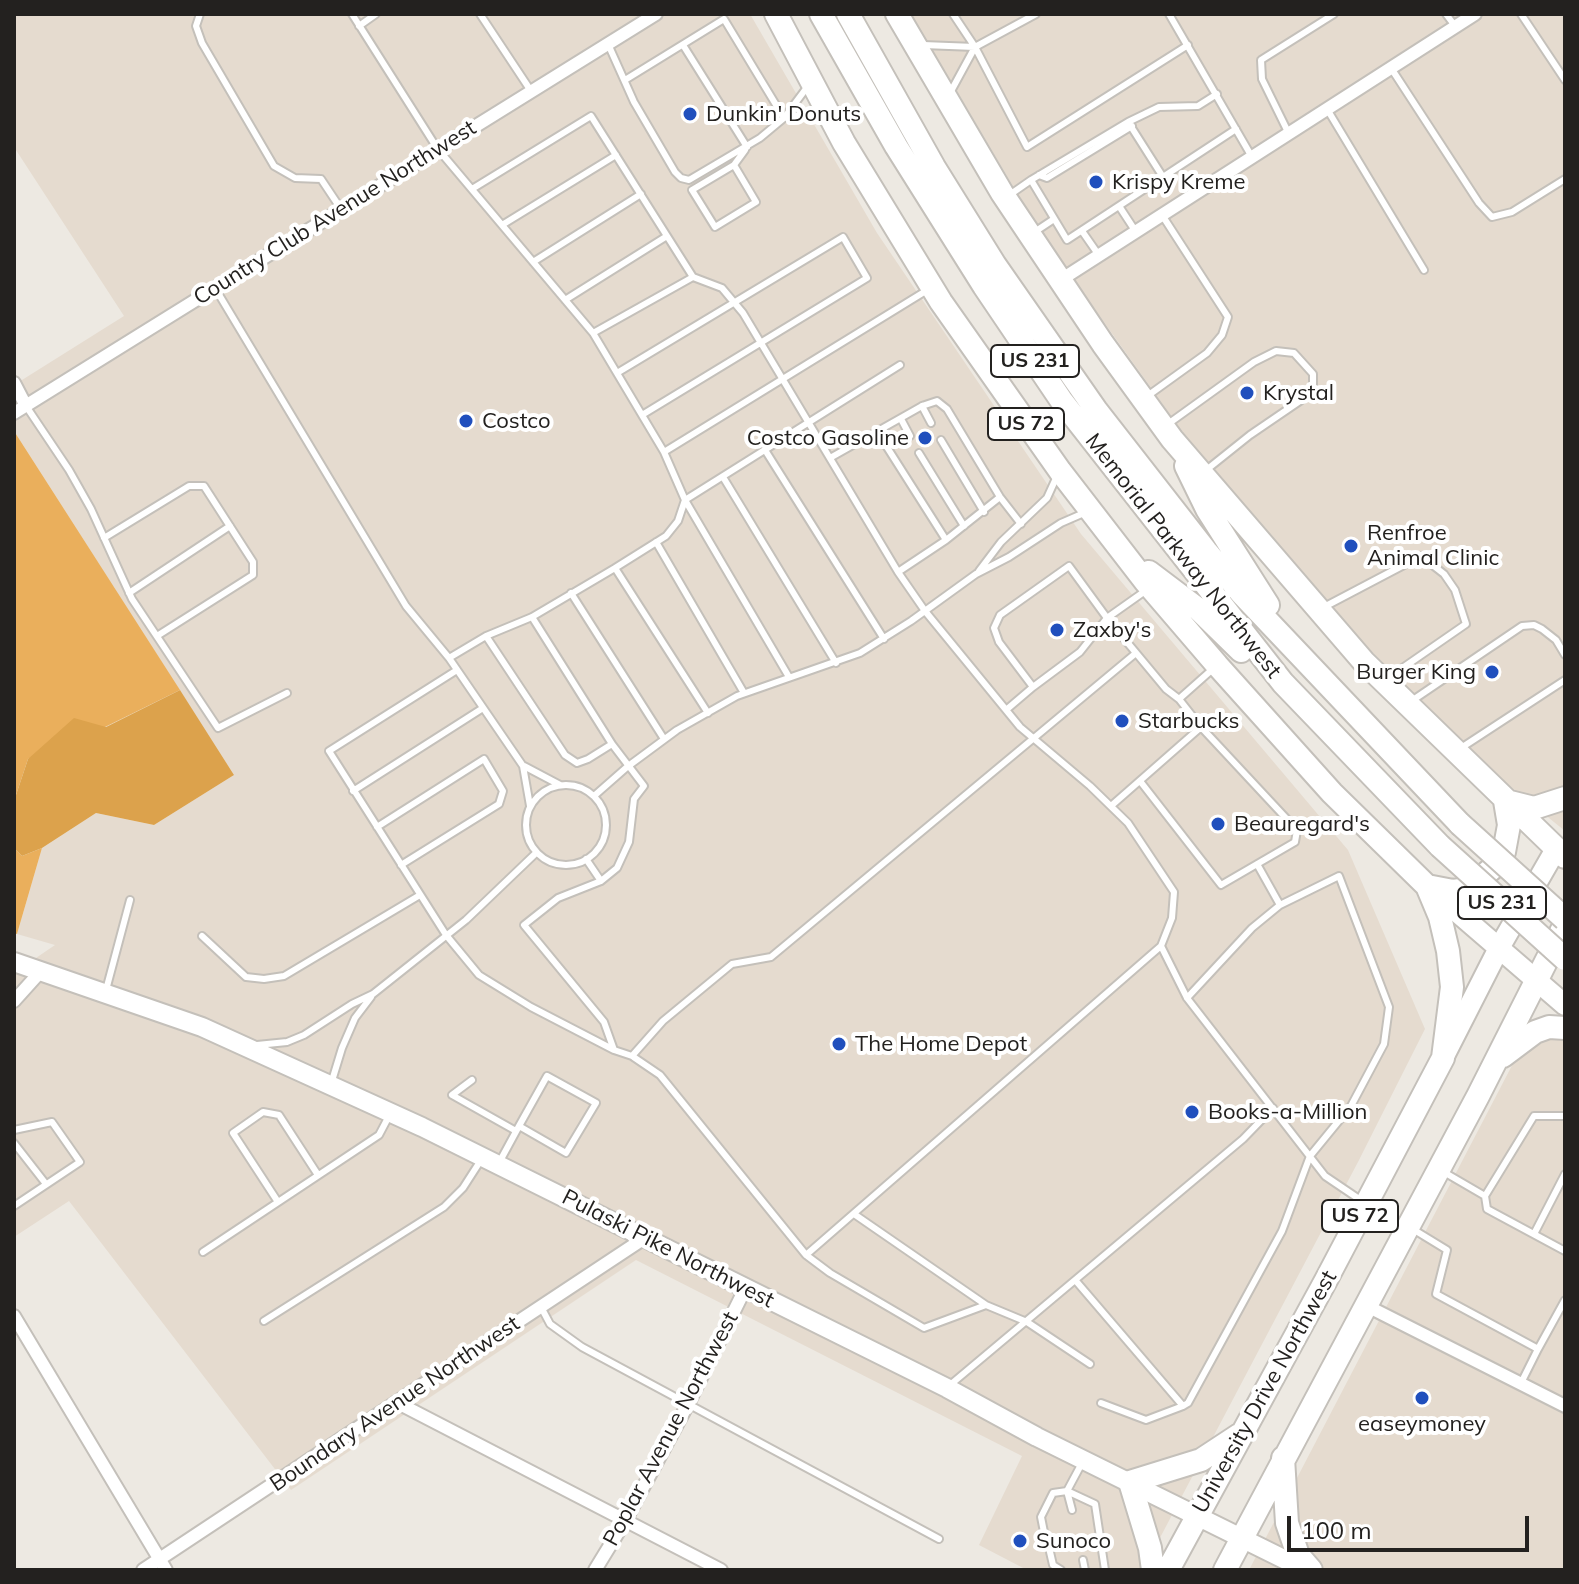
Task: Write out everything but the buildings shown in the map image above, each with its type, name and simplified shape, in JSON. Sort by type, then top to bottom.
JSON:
[{"type":"highway","name":"US 72","points":[[776,14],[825,110],[932,287],[1060,471],[1217,665],[1332,793],[1427,886],[1440,917],[1452,987],[1443,1058]]},
{"type":"highway","name":"Memorial Parkway Northwest","points":[[821,14],[896,146],[984,286],[1061,400],[1283,683],[1440,846],[1565,959]]},
{"type":"highway","name":"Memorial Parkway Northwest","points":[[848,14],[934,167],[995,265],[1059,358],[1206,551],[1312,669],[1460,824],[1565,922]]},
{"type":"highway","name":"US 72","points":[[897,14],[1005,198],[1059,281],[1168,433],[1317,611],[1383,681],[1505,801],[1562,846]]},
{"type":"highway","points":[[1168,433],[1207,509],[1258,593],[1312,669]]},
{"type":"highway","points":[[1122,551],[1198,609],[1245,654],[1283,683]]},
{"type":"highway","points":[[1427,886],[1453,891],[1468,889],[1495,866],[1504,852],[1509,825],[1505,801],[1534,808],[1565,798]]},
{"type":"highway","name":"University Drive Northwest","points":[[1225,1570],[1492,1069],[1565,922]]},
{"type":"highway","points":[[1492,1069],[1506,1052],[1535,1032],[1549,1027],[1565,1028]]},
{"type":"highway","name":"University Drive Northwest","points":[[1168,1570],[1443,1058]]},
{"type":"highway","points":[[1153,1570],[1150,1548],[1130,1482],[1201,1460],[1243,1431]]},
{"type":"highway","points":[[1283,1458],[1287,1523],[1298,1555],[1308,1570]]},
{"type":"main road","name":"University Drive Northwest","points":[[1443,1058],[1499,948],[1562,846]]},
{"type":"main road","points":[[1427,886],[1565,1005]]},
{"type":"main road","name":"Pulaski Pike Northwest","points":[[14,962],[202,1027],[391,1113],[646,1237],[1083,1460],[1308,1570]]},
{"type":"street","name":"Country Club Avenue Northwest","points":[[20,410],[656,14]]},
{"type":"street","points":[[1059,281],[1475,14]]},
{"type":"street","points":[[14,383],[20,410]]},
{"type":"street","points":[[14,1001],[41,971]]},
{"type":"street","name":"Boundary Avenue Northwest","points":[[143,1570],[163,1565],[396,1402],[646,1237]]},
{"type":"street","name":"Poplar Avenue Northwest","points":[[595,1570],[688,1404],[746,1287]]},
{"type":"street","points":[[1365,1305],[1565,1406]]},
{"type":"street","points":[[14,1316],[163,1565]]},
{"type":"street","points":[[396,1402],[721,1570]]},
{"type":"lane","points":[[200,14],[196,26],[202,43],[274,166],[295,178],[321,179],[341,209]]},
{"type":"lane","points":[[352,14],[437,148],[593,333],[664,452],[685,500],[789,677]]},
{"type":"lane","points":[[359,26],[376,14]]},
{"type":"lane","points":[[480,14],[531,91]]},
{"type":"lane","points":[[953,14],[975,47],[1027,147],[1188,45]]},
{"type":"lane","points":[[915,45],[975,47],[1036,14]]},
{"type":"lane","points":[[1169,14],[1252,157]]},
{"type":"lane","points":[[1289,134],[1262,79],[1261,60],[1334,14]]},
{"type":"lane","points":[[1446,14],[1455,26]]},
{"type":"lane","points":[[1521,14],[1565,80]]},
{"type":"lane","points":[[625,80],[724,19],[784,118]]},
{"type":"lane","points":[[608,44],[634,102],[681,178],[694,180],[747,147],[784,118],[811,83]]},
{"type":"lane","points":[[683,45],[747,147]]},
{"type":"lane","points":[[946,100],[975,47]]},
{"type":"lane","points":[[1391,68],[1479,203],[1492,217],[1512,212],[1565,179]]},
{"type":"lane","points":[[1005,198],[1039,175],[1159,107],[1198,106],[1217,94]]},
{"type":"lane","points":[[1327,109],[1424,270]]},
{"type":"lane","points":[[784,118],[825,110]]},
{"type":"lane","points":[[472,189],[591,116],[693,277],[722,288],[735,303],[898,572],[925,611],[1006,710],[1128,823],[1174,892],[1172,918],[1161,946],[806,1255]]},
{"type":"lane","points":[[1130,124],[1163,177]]},
{"type":"lane","points":[[1031,180],[1067,240],[1236,129]]},
{"type":"lane","points":[[734,165],[756,202],[715,227],[692,190],[734,165],[747,147]]},
{"type":"lane","points":[[502,225],[616,155]]},
{"type":"lane","points":[[533,262],[641,194]]},
{"type":"lane","points":[[1119,206],[1136,232]]},
{"type":"lane","points":[[1143,399],[1207,353],[1222,335],[1228,317],[1162,215]]},
{"type":"lane","points":[[1030,235],[1054,219]]},
{"type":"lane","points":[[1082,231],[1099,256]]},
{"type":"lane","points":[[565,300],[667,236]]},
{"type":"lane","points":[[617,373],[843,237],[867,278],[642,415]]},
{"type":"lane","points":[[593,333],[693,277]]},
{"type":"lane","points":[[664,452],[932,287]]},
{"type":"lane","points":[[215,288],[406,606],[449,658],[523,766],[530,806],[525,830],[536,853],[558,865],[571,865],[586,859],[601,844],[606,831],[605,818],[594,796],[583,789],[560,785],[523,766]]},
{"type":"lane","points":[[1168,433],[1254,362],[1276,351],[1294,353],[1313,374],[1313,392],[1250,435],[1202,473]]},
{"type":"lane","points":[[449,658],[486,636],[532,617],[666,536],[678,521],[685,500],[900,365]]},
{"type":"lane","points":[[830,458],[922,406],[937,401],[947,409],[1000,497],[1021,524]]},
{"type":"lane","points":[[922,406],[931,423]]},
{"type":"lane","points":[[20,410],[69,470],[129,593],[218,728],[287,693]]},
{"type":"lane","points":[[901,419],[910,436]]},
{"type":"lane","points":[[878,433],[946,540]]},
{"type":"lane","points":[[941,440],[984,512]]},
{"type":"lane","points":[[765,450],[884,639]]},
{"type":"lane","points":[[919,453],[964,526]]},
{"type":"lane","points":[[976,574],[1001,542],[1047,498],[1060,471]]},
{"type":"lane","points":[[723,477],[836,663]]},
{"type":"lane","points":[[104,538],[189,486],[204,486],[253,562],[253,575],[157,636]]},
{"type":"lane","points":[[898,572],[946,540],[1000,497]]},
{"type":"lane","points":[[594,796],[664,739],[708,713],[744,693],[860,653],[976,574],[1068,519],[1091,511]]},
{"type":"lane","points":[[129,593],[230,526]]},
{"type":"lane","points":[[656,542],[744,693]]},
{"type":"lane","points":[[1317,611],[1421,556],[1444,574],[1455,590],[1466,624],[1383,681]]},
{"type":"lane","points":[[1033,687],[999,642],[994,628],[1000,615],[1069,566],[1166,689],[1179,699],[1297,830],[1295,842],[1221,885],[1140,781]]},
{"type":"lane","points":[[615,568],[708,713]]},
{"type":"lane","points":[[1006,710],[1080,652],[1107,618],[1151,587]]},
{"type":"lane","points":[[571,593],[664,739]]},
{"type":"lane","points":[[532,617],[627,767],[644,786],[634,799],[629,842],[617,868],[601,881],[558,898],[524,925],[604,1022],[614,1050]]},
{"type":"lane","points":[[1407,705],[1522,626],[1534,625],[1542,629],[1556,640],[1565,655]]},
{"type":"lane","points":[[486,636],[565,755],[577,763],[612,744]]},
{"type":"lane","points":[[632,1056],[663,1021],[732,964],[771,957],[1136,653]]},
{"type":"lane","points":[[1179,699],[1217,665]]},
{"type":"lane","points":[[457,670],[329,751],[446,935],[479,975],[495,987],[614,1050],[632,1056],[660,1075],[806,1255],[830,1273],[924,1328],[986,1305]]},
{"type":"lane","points":[[1454,752],[1565,680]]},
{"type":"lane","points":[[353,791],[483,708]]},
{"type":"lane","points":[[1111,806],[1201,727]]},
{"type":"lane","points":[[377,827],[484,759],[503,791],[499,804],[401,865]]},
{"type":"lane","points":[[530,806],[538,796],[560,785]]},
{"type":"lane","points":[[246,1047],[287,1042],[304,1035],[373,994],[466,920],[536,853]]},
{"type":"lane","points":[[586,859],[601,881]]},
{"type":"lane","points":[[1257,864],[1280,905]]},
{"type":"lane","points":[[1101,1403],[1146,1420],[1188,1403],[1282,1231],[1310,1156],[1351,1106],[1384,1044],[1389,1007],[1339,876],[1280,905],[1252,928],[1187,998]]},
{"type":"lane","points":[[202,936],[246,977],[264,979],[284,976],[420,895]]},
{"type":"lane","points":[[105,993],[130,900]]},
{"type":"lane","points":[[1161,946],[1187,998],[1325,1176],[1367,1204]]},
{"type":"lane","points":[[331,1085],[355,1018],[373,994]]},
{"type":"lane","points":[[264,1321],[444,1207],[517,1129],[547,1076],[596,1103],[566,1153],[543,1139],[517,1129],[452,1095],[472,1080]]},
{"type":"lane","points":[[565,1097],[569,1087]]},
{"type":"lane","points":[[947,1388],[1243,1139],[1273,1108]]},
{"type":"lane","points":[[278,1202],[233,1133],[263,1112],[279,1115],[318,1175]]},
{"type":"lane","points":[[203,1252],[379,1135],[391,1113]]},
{"type":"lane","points":[[1565,1116],[1534,1116],[1485,1196],[1487,1209],[1565,1251]]},
{"type":"lane","points":[[14,1130],[52,1122],[80,1162],[14,1206]]},
{"type":"lane","points":[[543,1139],[548,1129]]},
{"type":"lane","points":[[14,1143],[46,1184]]},
{"type":"lane","points":[[1439,1169],[1485,1196]]},
{"type":"lane","points":[[1534,1234],[1565,1174]]},
{"type":"lane","points":[[854,1214],[986,1305],[1027,1322],[1090,1364]]},
{"type":"lane","points":[[1408,1226],[1447,1250],[1436,1294],[1538,1349]]},
{"type":"lane","points":[[1076,1281],[1183,1406]]},
{"type":"lane","points":[[1520,1385],[1565,1300]]},
{"type":"lane","points":[[541,1307],[550,1324],[562,1334],[939,1539]]},
{"type":"lane","points":[[1072,1510],[1067,1491],[1083,1460]]},
{"type":"lane","points":[[1044,1532],[1041,1517],[1053,1493],[1067,1491],[1095,1504],[1105,1570]]},
{"type":"lane","points":[[1050,1552],[1053,1565],[1061,1570]]},
{"type":"lane","points":[[1083,1560],[1085,1570]]},
{"type":"shaded area","points":[[14,14],[750,14],[877,233],[1081,534],[1348,850],[1425,1029],[1143,1570],[1027,1570],[979,1545],[1022,1456],[636,1260],[291,1490],[69,1201],[14,1237],[14,973],[55,945],[17,934],[42,848],[96,813],[154,825],[234,775],[14,431],[14,385],[124,316],[14,147]]},
{"type":"shaded area","points":[[911,14],[1565,14],[1565,831],[1496,775],[1351,631],[1189,441],[1043,237]]},
{"type":"shaded area","points":[[14,431],[180,690],[105,727],[28,759],[14,801]]},
{"type":"shaded area","points":[[180,690],[234,775],[154,825],[96,813],[42,848],[22,856],[14,848],[14,801],[28,759],[74,718],[106,727]]},
{"type":"shaded area","points":[[14,848],[22,856],[42,848],[17,934],[14,933]]},
{"type":"shaded area","points":[[1557,1036],[1565,1037],[1565,1570],[1249,1570],[1519,1052]]},
{"type":"place","name":"Dunkin' Donuts","points":[[690,114]]},
{"type":"place","name":"Krispy Kreme","points":[[1096,182]]},
{"type":"place","name":"Krystal","points":[[1247,393]]},
{"type":"place","name":"Costco","points":[[466,421]]},
{"type":"place","name":"Costco Gasoline","points":[[925,438]]},
{"type":"place","name":"Renfroe Animal Clinic","points":[[1351,546]]},
{"type":"place","name":"Zaxby's","points":[[1057,630]]},
{"type":"place","name":"Burger King","points":[[1492,672]]},
{"type":"place","name":"Starbucks","points":[[1122,721]]},
{"type":"place","name":"Beauregard's","points":[[1218,824]]},
{"type":"place","name":"The Home Depot","points":[[839,1044]]},
{"type":"place","name":"Books-a-Million","points":[[1192,1112]]},
{"type":"place","name":"easeymoney","points":[[1422,1398]]},
{"type":"place","name":"Sunoco","points":[[1020,1541]]}]
